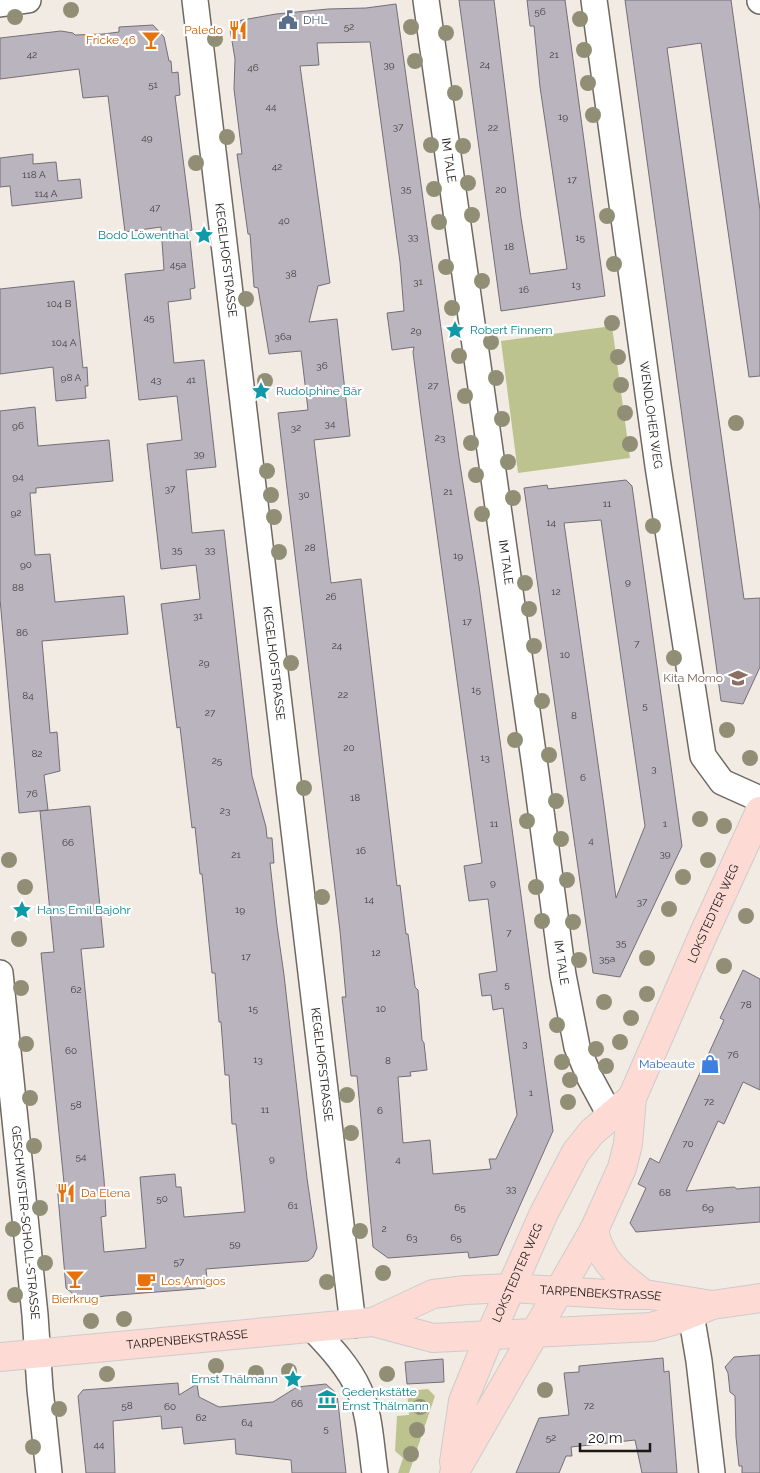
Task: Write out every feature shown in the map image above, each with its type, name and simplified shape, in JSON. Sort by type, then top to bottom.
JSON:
[{"type":"main road","name":"LOKSTEDTER WEG","points":[[453,1473],[594,1230],[622,1168],[628,1144],[632,1098],[760,811]]},
{"type":"main road","name":"LOKSTEDTER WEG","points":[[453,1473],[463,1401],[534,1234],[576,1152],[592,1132],[632,1098]]},
{"type":"main road","points":[[594,1230],[600,1251],[605,1258],[613,1268],[645,1295]]},
{"type":"main road","name":"TARPENBEKSTRASSE","points":[[0,1357],[363,1323],[433,1294],[466,1290],[511,1288],[645,1295],[701,1309]]},
{"type":"main road","name":"TARPENBEKSTRASSE","points":[[363,1323],[433,1338],[651,1327],[701,1309],[760,1298]]},
{"type":"street","points":[[0,4],[28,0]]},
{"type":"street","name":"KEGELHOFSTRASSE","points":[[195,0],[363,1323]]},
{"type":"street","name":"IM TALE","points":[[426,0],[535,764],[563,975],[577,1047],[590,1078],[610,1115]]},
{"type":"street","name":"WENDLOHER WEG","points":[[594,0],[657,456],[703,756],[722,782],[760,799]]},
{"type":"street","name":"GESCHWISTER-SCHOLL-STRASSE","points":[[0,973],[48,1473]]},
{"type":"street","points":[[701,1309],[698,1361],[712,1473]]},
{"type":"street","points":[[313,1329],[330,1346],[359,1390],[365,1407],[375,1473]]},
{"type":"green space","points":[[612,326],[630,458],[518,473],[501,341]]},
{"type":"green space","points":[[428,1389],[435,1396],[409,1473],[398,1473],[403,1458],[395,1451],[397,1416],[409,1415],[407,1391]]},
{"type":"building","points":[[459,0],[494,0],[521,218],[530,274],[567,269],[540,87],[534,26],[530,26],[527,0],[565,0],[605,296],[501,311]]},
{"type":"building","points":[[625,0],[731,0],[760,210],[760,376],[749,377],[701,43],[667,48],[744,599],[760,598],[760,667],[743,704],[721,701]]},
{"type":"building","points":[[396,4],[459,458],[479,586],[553,1131],[498,1255],[469,1258],[468,1252],[388,1258],[373,1247],[357,1076],[351,1076],[342,997],[346,997],[340,931],[278,413],[308,410],[301,351],[269,354],[258,288],[254,287],[250,234],[248,234],[237,154],[242,154],[234,89],[235,59],[230,29],[237,21],[276,14],[328,9],[366,8]],"holes":[[[370,42],[400,262],[404,311],[387,313],[392,350],[414,347],[421,416],[482,863],[464,866],[469,901],[488,899],[497,971],[479,974],[482,996],[491,995],[493,1010],[503,1008],[517,1115],[496,1159],[489,1159],[491,1169],[433,1174],[430,1140],[403,1143],[398,1077],[411,1076],[410,1072],[427,1070],[422,1040],[418,990],[415,987],[400,885],[397,886],[361,579],[331,583],[314,440],[350,436],[337,319],[309,322],[318,286],[330,283],[300,66],[319,65],[317,43]]]},
{"type":"building","points":[[153,25],[164,37],[169,61],[171,61],[172,73],[178,72],[180,95],[175,96],[192,230],[189,231],[195,288],[190,289],[191,299],[168,302],[174,363],[204,360],[216,467],[186,470],[192,533],[224,530],[252,776],[266,827],[267,838],[272,838],[274,863],[270,863],[317,1248],[313,1257],[308,1261],[206,1269],[208,1288],[105,1296],[80,1300],[66,1288],[57,1184],[64,1183],[41,953],[54,952],[40,811],[90,806],[104,947],[81,949],[104,1179],[106,1216],[101,1217],[104,1252],[146,1248],[140,1177],[175,1174],[176,1187],[181,1187],[184,1217],[245,1212],[236,1124],[232,1124],[229,1075],[225,1075],[215,973],[212,973],[202,874],[200,874],[195,827],[192,828],[180,727],[177,728],[161,604],[200,599],[196,565],[161,569],[147,444],[182,440],[177,396],[139,400],[125,274],[164,270],[161,227],[125,232],[108,96],[83,98],[79,69],[0,79],[0,38],[61,31],[75,35],[103,34],[119,32],[119,27]]},
{"type":"building","points":[[33,154],[33,164],[56,162],[58,181],[80,179],[82,198],[12,206],[10,186],[0,187],[0,158]]},
{"type":"building","points":[[74,281],[83,368],[87,367],[88,386],[85,386],[86,398],[56,401],[53,367],[0,374],[0,289]]},
{"type":"building","points":[[35,407],[38,446],[109,440],[113,481],[36,488],[36,493],[30,493],[35,555],[50,554],[55,602],[124,596],[128,634],[42,641],[50,733],[57,732],[60,771],[44,775],[48,810],[19,813],[0,599],[0,411]]},
{"type":"building","points":[[626,480],[632,486],[682,846],[620,977],[593,973],[524,488],[547,485],[548,489]],"holes":[[[601,520],[645,826],[616,898],[564,523]]]},
{"type":"building","points":[[743,970],[760,979],[760,1090],[743,1082],[724,1124],[718,1121],[686,1191],[760,1187],[760,1222],[636,1232],[630,1223],[646,1188],[638,1184],[650,1158],[659,1163],[724,1020],[720,1018]]},
{"type":"building","points":[[760,1355],[760,1473],[742,1473],[742,1466],[739,1466],[736,1437],[735,1396],[730,1392],[728,1373],[725,1367],[734,1357]]},
{"type":"building","points":[[663,1358],[664,1372],[669,1371],[677,1473],[642,1473],[635,1440],[571,1447],[572,1456],[566,1456],[559,1473],[516,1473],[539,1418],[569,1415],[564,1373],[579,1372],[579,1366]]},
{"type":"building","points":[[443,1359],[444,1382],[407,1384],[405,1362]]},
{"type":"building","points":[[178,1383],[179,1395],[197,1384],[199,1397],[219,1407],[273,1402],[297,1387],[326,1384],[337,1394],[346,1473],[292,1473],[291,1460],[236,1454],[235,1439],[184,1444],[182,1427],[162,1429],[161,1416],[113,1421],[115,1473],[86,1473],[78,1396],[83,1390]]},
{"type":"place","name":"DHL","points":[[288,20]]},
{"type":"place","name":"Paledo","points":[[238,30]]},
{"type":"place","name":"Fricke 46","points":[[151,40]]},
{"type":"place","name":"Bodo Löwenthal","points":[[204,235]]},
{"type":"place","name":"Robert Finnern","points":[[455,330]]},
{"type":"place","name":"Rudolphine Bär","points":[[261,391]]},
{"type":"place","name":"Kita Momo","points":[[738,678]]},
{"type":"place","name":"Hans Emil Bajohr","points":[[22,910]]},
{"type":"place","name":"Mabeaute","points":[[710,1064]]},
{"type":"place","name":"Da Elena","points":[[66,1193]]},
{"type":"place","name":"Bierkrug","points":[[75,1279]]},
{"type":"place","name":"Los Amigos","points":[[146,1281]]},
{"type":"place","name":"Ernst Thälmann","points":[[293,1379]]},
{"type":"place","name":"Gedenkstätte Ernst Thälmann","points":[[327,1399]]}]
